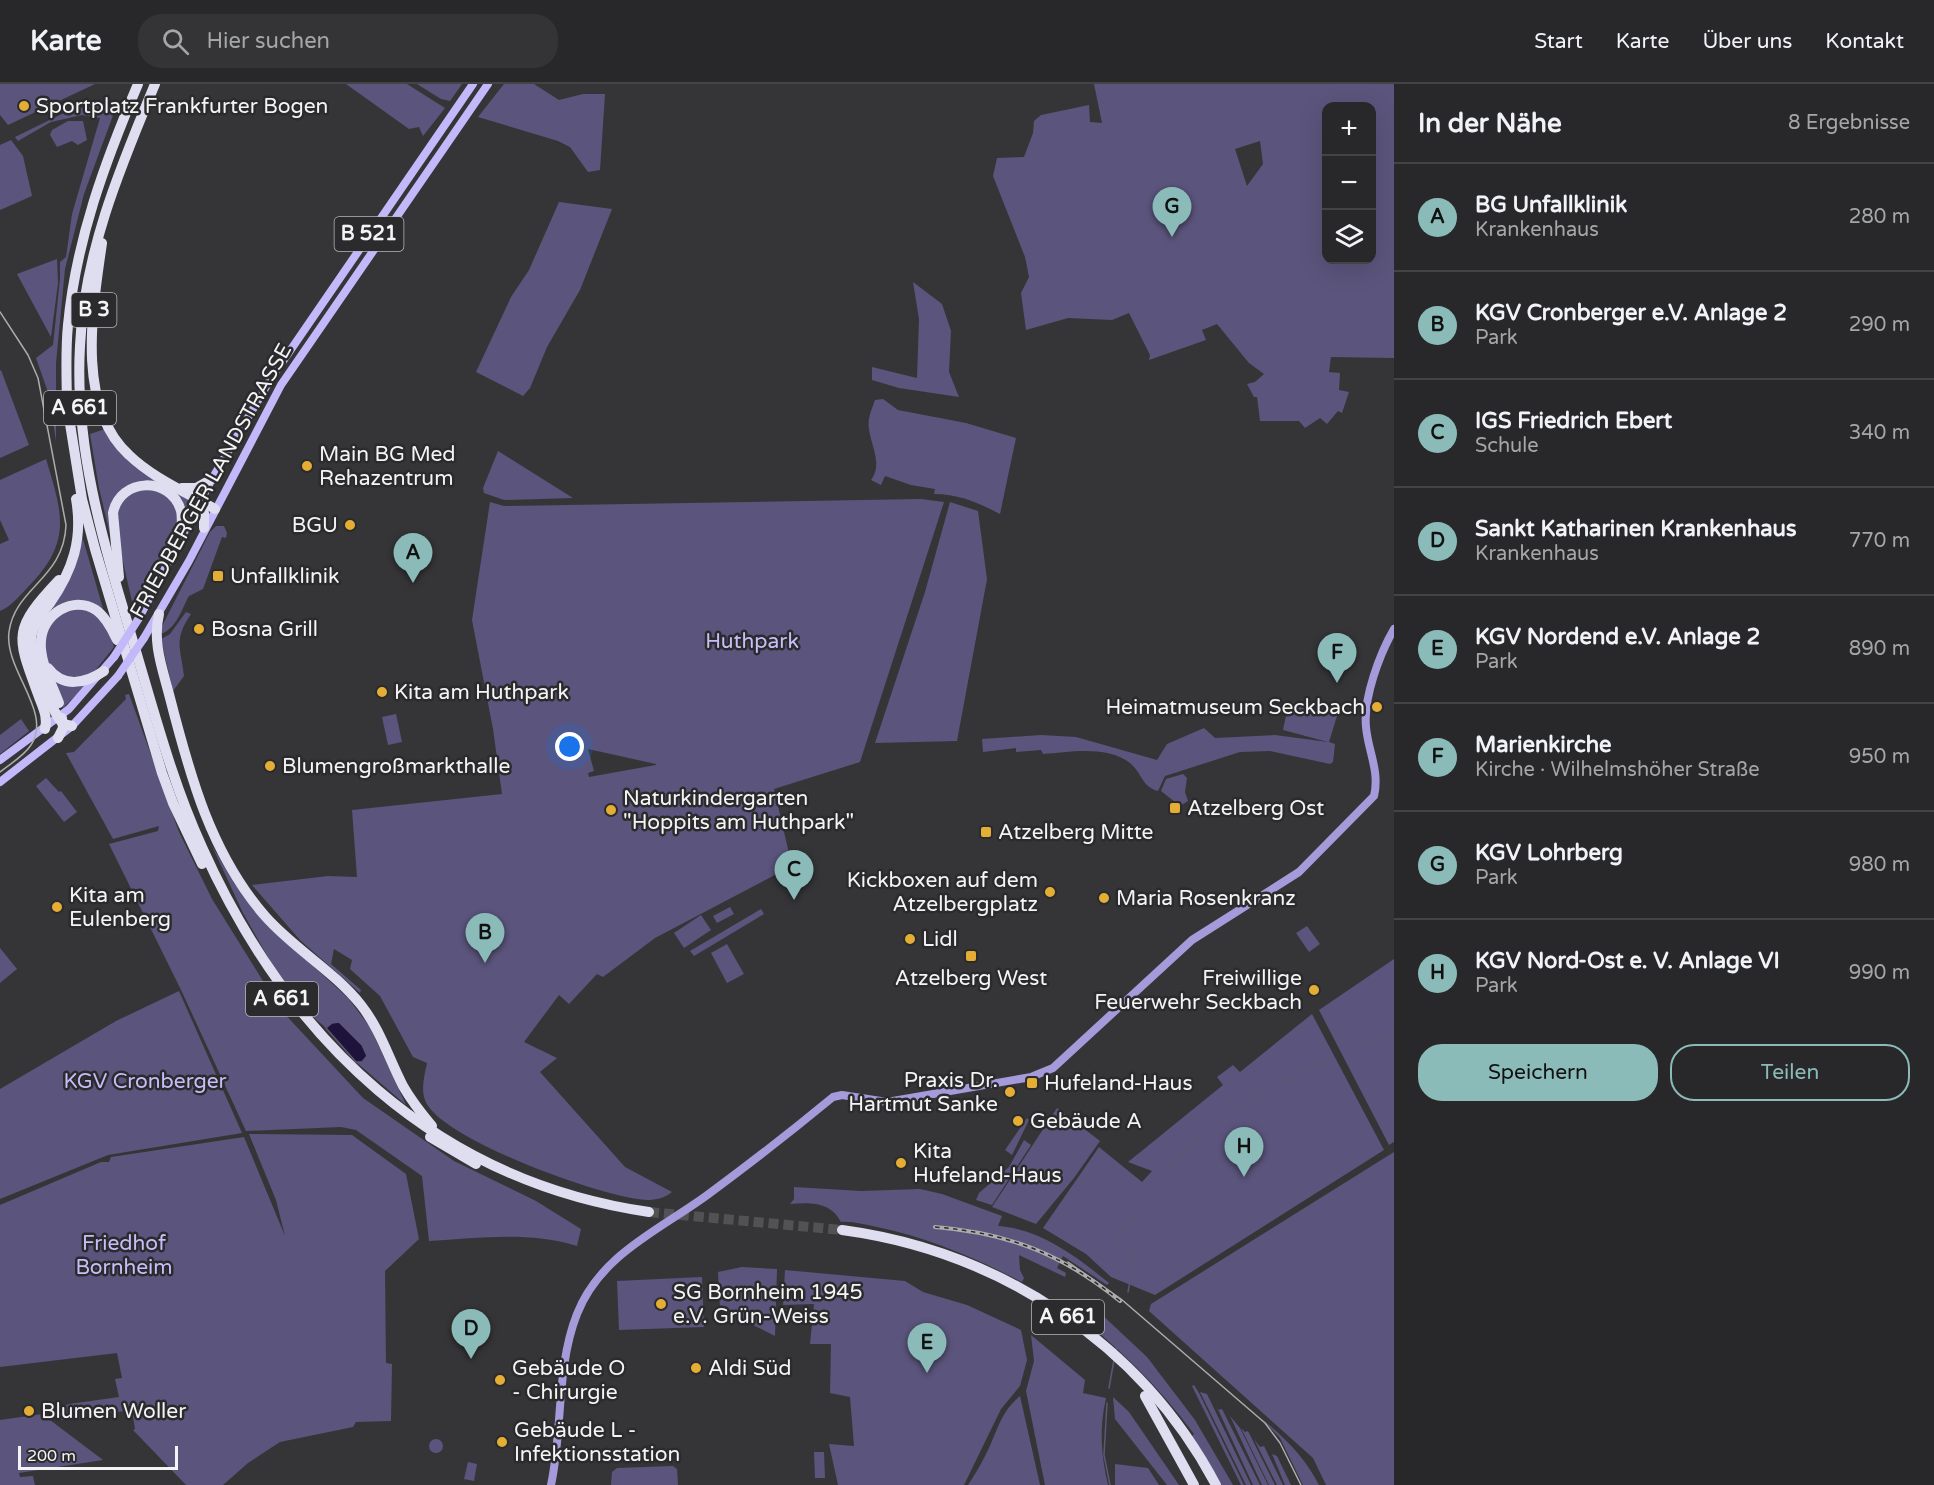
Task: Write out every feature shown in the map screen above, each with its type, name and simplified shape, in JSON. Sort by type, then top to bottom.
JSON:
[{"type":"highway","name":"A 661","points":[[138,84],[106,162],[78,254],[68,326],[67,405],[82,499],[173,803],[202,865],[252,957],[279,995],[322,1047],[386,1107],[428,1136],[476,1164],[513,1181],[573,1202],[653,1220]]},
{"type":"highway","name":"A 661","points":[[155,84],[107,207],[86,286],[80,343],[79,388],[86,468],[98,523],[182,799],[210,865],[257,952],[300,1013],[335,1053],[390,1101],[440,1135],[499,1168],[546,1187],[653,1220]]},
{"type":"highway","name":"B 3","points":[[107,207],[94,310],[96,388],[101,414],[109,430],[128,455],[178,487]]},
{"type":"highway","points":[[64,721],[33,658],[31,635],[35,623],[61,587],[74,558],[80,528],[67,443],[67,405]]},
{"type":"highway","points":[[178,487],[193,489],[212,478]]},
{"type":"highway","points":[[123,608],[113,519],[114,508],[119,499],[126,491],[139,486],[153,485],[165,490],[177,501],[181,511],[180,539]]},
{"type":"highway","points":[[178,487],[215,509]]},
{"type":"highway","points":[[200,500],[204,508],[204,528]]},
{"type":"highway","points":[[45,729],[46,714],[24,659],[22,636],[30,612],[63,575],[74,558]]},
{"type":"highway","points":[[58,738],[64,721],[43,660],[41,637],[48,619],[63,608],[81,604],[93,608],[106,620],[130,664]]},
{"type":"highway","points":[[159,614],[156,637],[172,705],[199,800],[226,862],[248,895],[271,923],[338,981],[362,1007],[411,1099],[440,1135]]},
{"type":"highway","points":[[43,660],[54,675],[71,683],[89,680],[104,671]]},
{"type":"highway","name":"A 661","points":[[842,1234],[920,1252],[970,1267],[1060,1319],[1147,1393],[1186,1436],[1216,1485]]},
{"type":"highway","name":"A 661","points":[[1147,1393],[1194,1485]]},
{"type":"main road","name":"FRIEDBERGER LANDSTRASSE","points":[[64,721],[104,671],[140,618],[212,478],[286,356],[473,84]]},
{"type":"main road","name":"FRIEDBERGER LANDSTRASSE","points":[[0,760],[45,729],[64,721],[118,676],[159,614],[280,385],[488,84]]},
{"type":"main road","points":[[551,1485],[558,1442],[564,1374],[574,1322],[590,1290],[653,1220],[709,1194],[833,1097],[842,1095],[887,1102],[1031,1077],[1045,1072],[1192,940],[1299,872],[1374,796],[1376,769],[1366,731],[1366,716],[1382,652],[1394,629]]},
{"type":"main road","points":[[0,782],[58,738]]},
{"type":"green space","name":"Sportplatz Frankfurter Bogen","points":[[0,84],[95,84],[8,125],[0,115]]},
{"type":"green space","points":[[346,84],[407,84],[445,108],[423,136],[419,127],[409,129]]},
{"type":"green space","points":[[417,84],[462,84],[450,101],[441,99]]},
{"type":"green space","points":[[504,84],[534,84],[559,100],[583,94],[605,94],[600,170],[588,172],[570,147],[558,141],[478,117]]},
{"type":"green space","points":[[1094,84],[1394,84],[1394,358],[1331,357],[1329,372],[1340,373],[1339,390],[1349,392],[1342,413],[1338,411],[1327,424],[1320,418],[1305,428],[1299,421],[1260,421],[1257,397],[1254,397],[1247,384],[1255,382],[1264,374],[1249,363],[1217,324],[1202,330],[1206,340],[1149,360],[1150,355],[1129,313],[1112,320],[1068,318],[1026,330],[1021,293],[1029,277],[1025,257],[993,176],[997,158],[1024,157],[1033,133],[1034,121],[1041,115],[1089,105],[1090,122],[1102,123]],"holes":[[[1260,141],[1263,164],[1247,186],[1235,149]]]},
{"type":"green space","points":[[104,105],[106,109],[115,110],[84,194],[65,269],[56,363],[56,441],[49,395],[36,358],[53,345],[60,262],[66,257],[72,214],[100,118],[82,115],[51,122],[18,141],[15,137],[72,109]]},
{"type":"green space","points":[[68,121],[83,121],[87,140],[78,145],[72,141],[57,147],[50,135],[52,130]]},
{"type":"green space","points":[[11,140],[23,156],[32,196],[0,210],[0,145]]},
{"type":"green space","points":[[559,202],[612,209],[580,290],[547,347],[530,388],[523,396],[476,372],[511,297],[529,270]]},
{"type":"green space","points":[[57,259],[58,283],[51,337],[17,274]]},
{"type":"green space","points":[[913,282],[942,304],[951,331],[949,372],[959,397],[899,388],[872,380],[872,367],[917,378],[919,319]]},
{"type":"green space","points":[[0,371],[29,445],[0,458]]},
{"type":"green space","points":[[883,399],[898,410],[966,423],[1016,438],[1000,514],[968,500],[934,494],[935,489],[911,485],[885,476],[881,485],[871,480],[876,461],[870,435],[870,414],[875,400]]},
{"type":"green space","points":[[105,429],[114,444],[196,501],[183,527],[166,487],[119,495],[112,543],[99,488],[90,434]]},
{"type":"green space","points":[[498,451],[573,498],[504,500],[484,493],[483,488]]},
{"type":"green space","points":[[46,459],[57,496],[60,527],[58,541],[42,571],[15,600],[0,611],[0,544],[9,540],[0,520],[0,480]]},
{"type":"green space","points":[[151,487],[174,501],[179,526],[135,615],[114,522],[116,509],[128,493]]},
{"type":"green space","name":"Huthpark","points":[[921,499],[944,502],[860,762],[774,789],[792,866],[655,938],[603,977],[597,974],[569,1004],[559,995],[524,1042],[557,1058],[540,1072],[625,1167],[672,1192],[657,1199],[626,1197],[565,1179],[497,1152],[444,1121],[429,1107],[424,1097],[423,1086],[427,1063],[413,1057],[380,996],[350,969],[352,960],[334,949],[331,964],[361,990],[360,993],[300,940],[252,885],[328,876],[357,877],[352,810],[502,794],[493,729],[472,620],[490,502],[504,506]],"holes":[[[588,749],[656,764],[589,777],[588,773],[594,771]]]},
{"type":"green space","points":[[950,502],[978,511],[987,579],[957,741],[875,743],[925,592]]},
{"type":"green space","points":[[216,526],[224,526],[227,533],[226,538],[222,537],[203,589],[189,596],[175,623],[161,634],[161,628],[210,532]]},
{"type":"green space","points":[[83,539],[104,612],[88,602],[69,601],[60,605],[47,617],[40,630],[39,654],[55,696],[55,705],[35,656],[34,633],[65,583]]},
{"type":"green space","points":[[90,609],[107,626],[114,647],[94,672],[78,679],[56,674],[45,658],[44,631],[62,610]]},
{"type":"green space","points":[[186,612],[191,614],[180,638],[184,676],[173,691],[161,639],[170,634]]},
{"type":"green space","points":[[51,675],[90,681],[63,708]]},
{"type":"green space","points":[[129,694],[179,832],[212,899],[281,1010],[363,1098],[454,1161],[536,1201],[581,1229],[577,1246],[541,1238],[522,1237],[429,1241],[422,1176],[356,1130],[341,1127],[246,1131],[182,992],[109,844],[158,831],[159,826],[113,839],[66,753],[74,752],[126,699],[125,695]]},
{"type":"green space","points":[[1289,701],[1337,716],[1329,742],[1335,744],[1333,762],[1330,764],[1270,751],[1240,752],[1165,776],[1158,791],[1145,783],[1130,763],[1110,754],[1076,751],[1043,754],[1041,750],[1016,752],[1016,748],[983,752],[982,739],[1041,735],[1076,737],[1157,760],[1167,744],[1204,728],[1215,738],[1275,735],[1328,742],[1283,730]]},
{"type":"green space","points":[[396,714],[402,742],[388,745],[382,717]]},
{"type":"green space","points":[[21,719],[29,731],[0,754],[0,735]]},
{"type":"green space","points":[[1183,774],[1187,778],[1185,792],[1188,801],[1180,806],[1161,791],[1166,779]]},
{"type":"green space","points":[[46,778],[59,792],[61,791],[77,812],[64,822],[36,786]]},
{"type":"green space","points":[[211,844],[234,883],[276,932],[348,998],[370,1027],[406,1105],[356,1062],[362,1062],[332,1023],[326,1028],[312,1016],[274,968],[243,913]]},
{"type":"green space","points":[[730,907],[734,914],[717,923],[713,916]]},
{"type":"green space","points":[[761,909],[764,914],[694,956],[690,951]]},
{"type":"green space","points":[[701,915],[711,930],[684,948],[674,933]]},
{"type":"green space","points":[[1307,926],[1320,944],[1309,952],[1296,933]]},
{"type":"green space","points":[[727,944],[744,974],[727,983],[711,953]]},
{"type":"green space","points":[[0,948],[17,969],[0,983]]},
{"type":"green space","points":[[1394,959],[1394,1142],[1389,1145],[1319,1010]]},
{"type":"green space","name":"KGV Cronberger","points":[[179,991],[242,1133],[108,1155],[0,1199],[0,1089],[116,1021]]},
{"type":"green space","points":[[1312,1014],[1384,1150],[1155,1295],[1111,1277],[1086,1254],[1043,1228],[1099,1147],[1142,1182],[1152,1171],[1128,1162],[1223,1085],[1217,1077],[1233,1065],[1240,1072]]},
{"type":"green space","points":[[1057,1108],[1100,1141],[1074,1178],[1036,1224],[992,1207]]},
{"type":"green space","points":[[1027,1118],[1029,1120],[1012,1155],[1005,1150]]},
{"type":"green space","name":"Friedhof Bornheim","points":[[249,1134],[352,1135],[406,1174],[419,1239],[385,1271],[386,1363],[392,1364],[391,1421],[356,1422],[353,1427],[280,1442],[248,1463],[223,1485],[186,1485],[133,1430],[135,1429],[132,1410],[62,1420],[51,1411],[69,1404],[119,1397],[115,1379],[122,1378],[117,1353],[0,1367],[0,1205],[101,1162],[109,1162],[111,1157],[244,1137],[285,1236],[276,1200]]},
{"type":"green space","points":[[1024,1140],[1031,1145],[992,1205],[976,1200],[979,1193],[1009,1167]]},
{"type":"green space","points":[[1394,1152],[1394,1485],[1326,1485],[1313,1458],[1149,1311],[1151,1304]]},
{"type":"green space","points":[[794,1187],[861,1191],[920,1189],[942,1194],[1002,1216],[998,1226],[1014,1228],[1044,1238],[1071,1254],[1109,1283],[1107,1285],[1063,1256],[1057,1268],[1066,1273],[1065,1277],[1019,1255],[1020,1270],[1024,1278],[1022,1282],[934,1243],[877,1227],[841,1222],[832,1210],[820,1205],[790,1204],[794,1199]]},
{"type":"green space","points":[[742,1267],[777,1269],[775,1336],[720,1308],[718,1272]]},
{"type":"green space","points":[[785,1270],[905,1281],[923,1292],[967,1305],[1021,1330],[1027,1360],[1020,1386],[1001,1409],[964,1485],[838,1485],[829,1444],[854,1446],[850,1397],[830,1393],[831,1344],[810,1344],[814,1304],[783,1305]]},
{"type":"green space","name":"SG Bornheim 1945 e.V. Grün-Weiss","points":[[702,1277],[704,1327],[619,1330],[617,1281]]},
{"type":"green space","points":[[1067,1307],[1099,1312],[1147,1357],[1195,1420],[1233,1485],[1221,1485],[1192,1436],[1194,1434],[1166,1399],[1135,1366]]},
{"type":"green space","points":[[1031,1335],[1085,1380],[1083,1393],[1106,1398],[1102,1420],[1102,1442],[1108,1485],[1045,1485],[1026,1391],[1034,1361]]},
{"type":"green space","points":[[1194,1385],[1244,1485],[1241,1485],[1192,1386]]},
{"type":"green space","points":[[1200,1392],[1207,1394],[1251,1485],[1246,1485]]},
{"type":"green space","points":[[1020,1396],[1040,1485],[968,1485],[985,1456],[1007,1409]]},
{"type":"green space","points":[[1113,1397],[1129,1412],[1179,1485],[1167,1485],[1115,1419]]},
{"type":"green space","points":[[1222,1409],[1260,1485],[1253,1485],[1218,1410]]},
{"type":"green space","points":[[42,1414],[103,1460],[19,1473],[20,1477],[33,1476],[35,1485],[0,1485],[0,1420]]},
{"type":"green space","points":[[1230,1416],[1240,1428],[1268,1485],[1262,1485]]},
{"type":"green space","points":[[1261,1418],[1294,1448],[1319,1485],[1303,1485],[1280,1438]]},
{"type":"green space","points":[[1241,1428],[1245,1432],[1248,1431],[1275,1485],[1269,1485]]},
{"type":"green space","points":[[433,1439],[439,1439],[443,1446],[439,1453],[433,1453],[429,1449],[429,1443]]},
{"type":"green space","points":[[1254,1439],[1260,1447],[1264,1446],[1283,1485],[1277,1485]]},
{"type":"green space","points":[[814,1452],[824,1452],[825,1478],[815,1478]]},
{"type":"green space","points":[[1272,1454],[1277,1456],[1291,1485],[1285,1485]]},
{"type":"green space","points":[[468,1462],[477,1464],[474,1481],[464,1479]]},
{"type":"green space","points":[[1115,1464],[1148,1468],[1159,1485],[1115,1485]]},
{"type":"green space","points":[[673,1466],[677,1469],[678,1485],[611,1485],[612,1472],[617,1468]]},
{"type":"shaded area","points":[[339,1022],[362,1045],[367,1056],[362,1062],[356,1062],[326,1028],[332,1023]]},
{"type":"waterway","points":[[1349,1050],[1394,1032]]},
{"type":"waterway","points":[[1128,1292],[1135,1255],[1117,1241],[1117,1238],[1167,1171],[1203,1136],[1242,1106],[1330,1059]]},
{"type":"waterway","points":[[1116,1350],[1118,1339]]},
{"type":"waterway","points":[[1109,1388],[1114,1360]]},
{"type":"waterway","points":[[1107,1403],[1104,1455],[1110,1485]]},
{"type":"tunnel","points":[[649,1212],[842,1230]]},
{"type":"tram line","points":[[0,312],[28,355],[38,378],[66,525],[63,543],[57,558],[49,571],[20,604],[13,617],[9,632],[9,646],[32,705],[36,719],[36,732],[28,749],[0,772]]},
{"type":"tram line","points":[[1068,1262],[1121,1299],[1265,1423],[1280,1443],[1301,1485]]},
{"type":"railway","points":[[935,1227],[987,1234],[1034,1249],[1077,1270],[1120,1301]]},
{"type":"place","name":"Sportplatz Frankfurter Bogen","points":[[24,106]]},
{"type":"place","name":"KGV Lohrberg","points":[[1172,237]]},
{"type":"place","name":"Main BG Med Rehazentrum","points":[[307,466]]},
{"type":"place","name":"BGU","points":[[350,525]]},
{"type":"place","name":"Unfallklinik","points":[[218,576]]},
{"type":"place","name":"BG Unfallklinik","points":[[413,583]]},
{"type":"place","name":"Bosna Grill","points":[[199,629]]},
{"type":"place","name":"Marienkirche","points":[[1337,683]]},
{"type":"place","name":"Kita am Huthpark","points":[[382,692]]},
{"type":"place","name":"Heimatmuseum Seckbach","points":[[1377,707]]},
{"type":"place","name":"Blumengroßmarkthalle","points":[[270,766]]},
{"type":"place","name":"Atzelberg Ost","points":[[1175,808]]},
{"type":"place","name":"Naturkindergarten \"Hoppits am Huthpark\"","points":[[611,810]]},
{"type":"place","name":"Atzelberg Mitte","points":[[986,832]]},
{"type":"place","name":"Kickboxen auf dem Atzelbergplatz","points":[[1050,892]]},
{"type":"place","name":"Maria Rosenkranz","points":[[1104,898]]},
{"type":"place","name":"IGS Friedrich Ebert","points":[[794,900]]},
{"type":"place","name":"Kita am Eulenberg","points":[[57,907]]},
{"type":"place","name":"Lidl","points":[[910,939]]},
{"type":"place","name":"Atzelberg West","points":[[971,956]]},
{"type":"place","name":"KGV Cronberger e.V. Anlage 2","points":[[485,963]]},
{"type":"place","name":"Freiwillige Feuerwehr Seckbach","points":[[1314,990]]},
{"type":"place","name":"Hufeland-Haus","points":[[1032,1083]]},
{"type":"place","name":"Praxis Dr. Hartmut Sanke","points":[[1010,1092]]},
{"type":"place","name":"Gebäude A","points":[[1018,1121]]},
{"type":"place","name":"Kita Hufeland-Haus","points":[[901,1163]]},
{"type":"place","name":"KGV Nord-Ost e. V. Anlage VI","points":[[1244,1177]]},
{"type":"place","name":"SG Bornheim 1945 e.V. Grün-Weiss","points":[[661,1304]]},
{"type":"place","name":"Sankt Katharinen Krankenhaus","points":[[471,1359]]},
{"type":"place","name":"Aldi Süd","points":[[696,1368]]},
{"type":"place","name":"KGV Nordend e.V. Anlage 2","points":[[927,1373]]},
{"type":"place","name":"Gebäude O - Chirurgie","points":[[500,1380]]},
{"type":"place","name":"Blumen Woller","points":[[29,1411]]},
{"type":"place","name":"Gebäude L - Infektionsstation","points":[[502,1442]]}]
